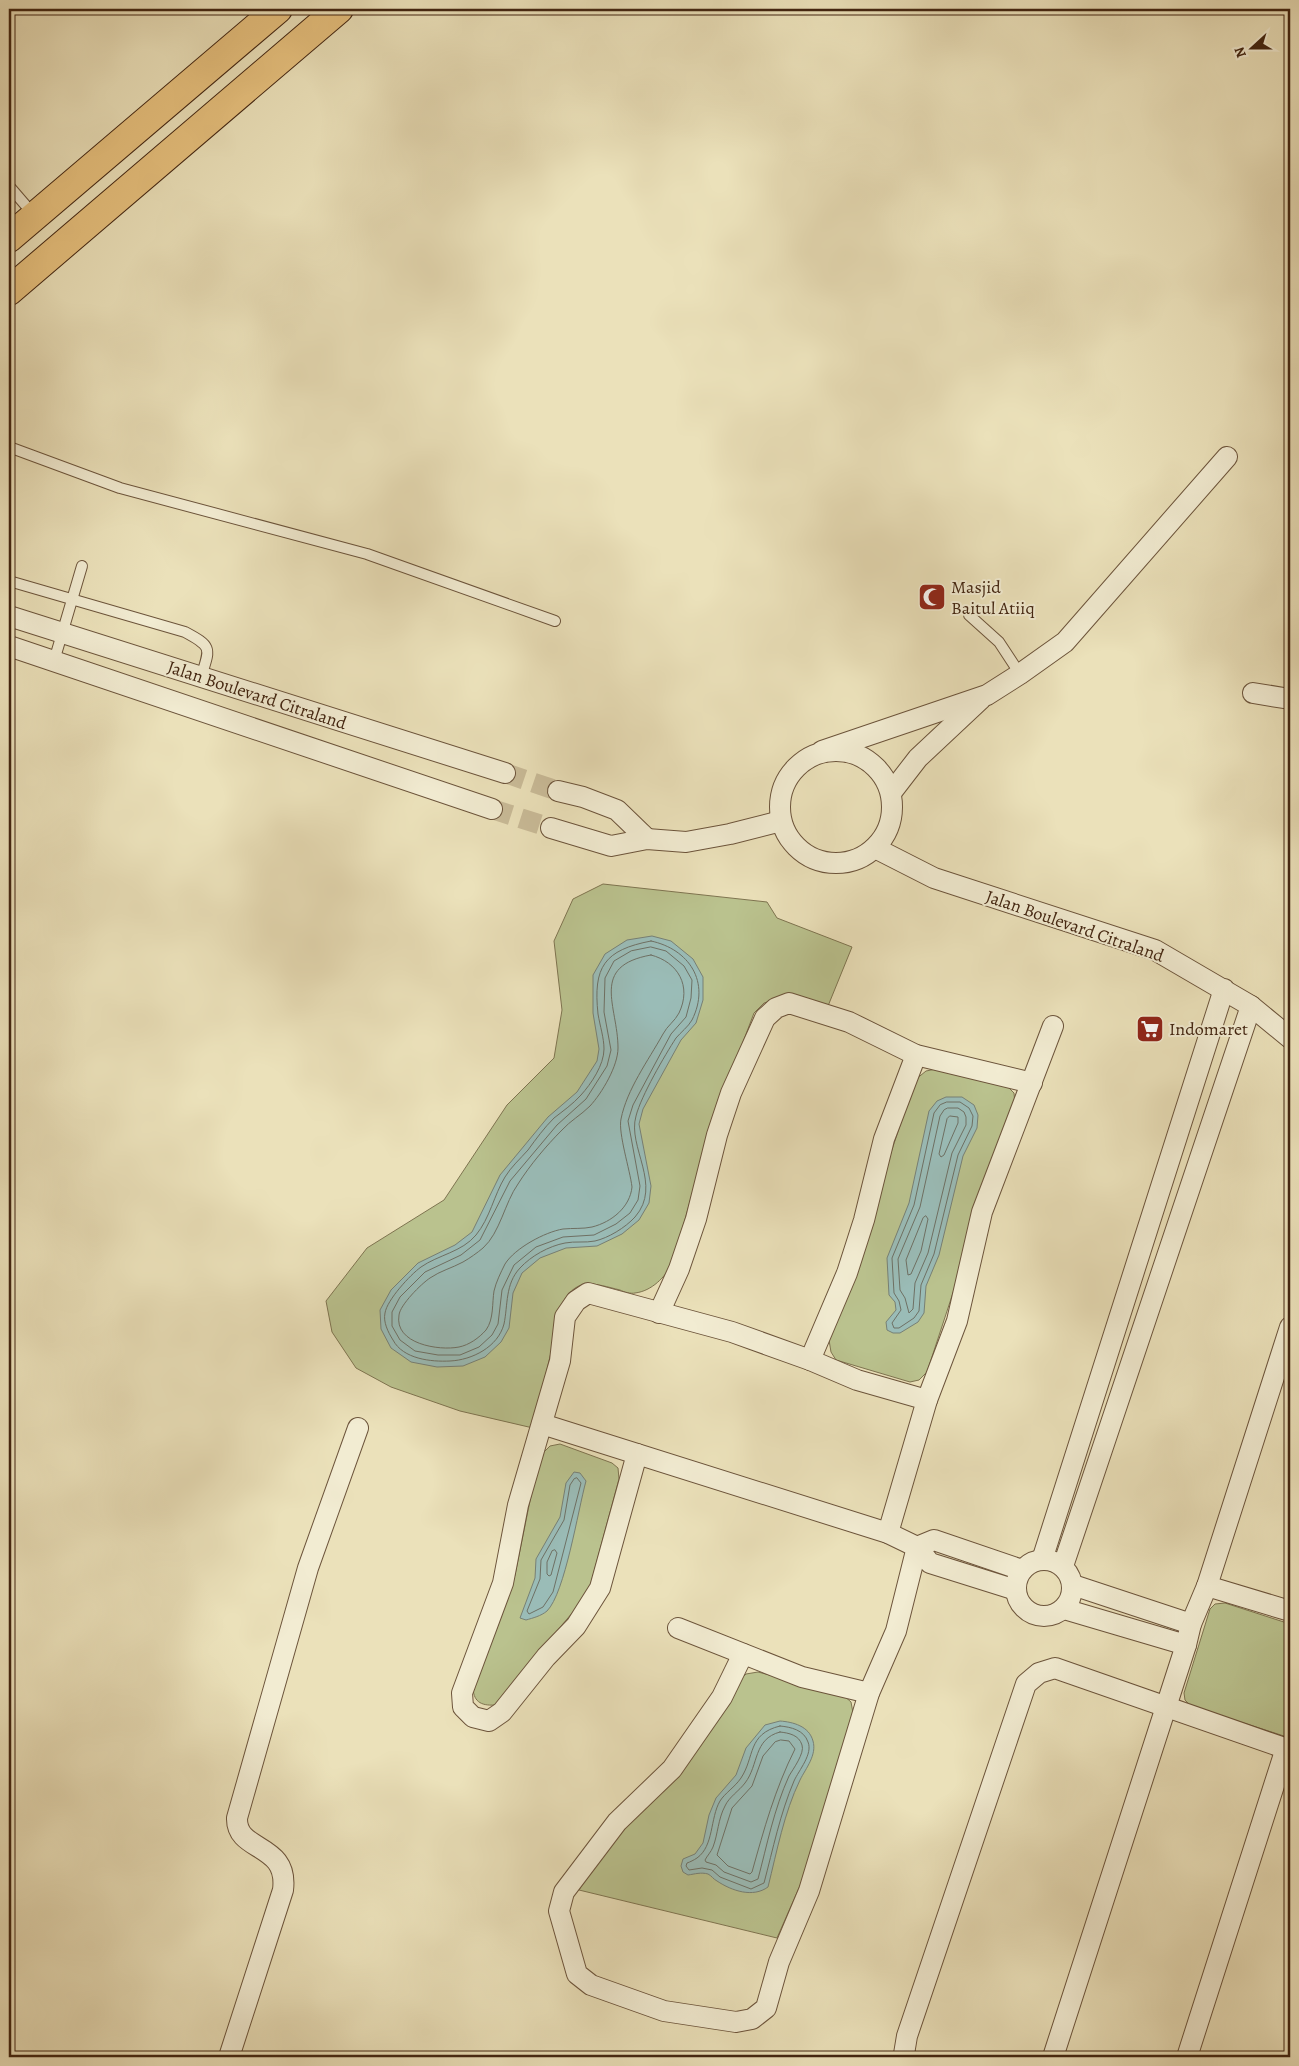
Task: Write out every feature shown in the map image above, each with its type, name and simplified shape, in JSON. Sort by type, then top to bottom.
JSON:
[{"type":"highway","points":[[9,238],[278,9]]},
{"type":"highway","points":[[9,291],[339,9]]},
{"type":"street","points":[[891,793],[918,758],[986,695],[1020,674],[1065,642],[1227,457]]},
{"type":"street","name":"Jalan Boulevard Citraland","points":[[9,616],[505,773]]},
{"type":"street","name":"Jalan Boulevard Citraland","points":[[9,646],[492,809]]},
{"type":"street","points":[[1253,693],[1290,699]]},
{"type":"street","points":[[822,752],[851,752],[877,767],[891,793],[890,822],[875,848],[850,862],[820,862],[795,846],[781,821],[781,791],[796,766],[822,752],[986,695]]},
{"type":"street","points":[[558,791],[583,797],[617,810],[647,839]]},
{"type":"street","points":[[550,828],[611,846],[647,839],[686,842],[730,834],[781,821]]},
{"type":"street","name":"Jalan Boulevard Citraland","points":[[875,848],[934,878],[1155,950],[1251,1006],[1290,1038]]},
{"type":"street","points":[[1042,1560],[1224,989]]},
{"type":"street","points":[[658,1314],[678,1269],[696,1220],[717,1135],[731,1093],[765,1018],[776,1008],[789,1003],[849,1022],[916,1055],[1032,1082]]},
{"type":"street","points":[[1063,1566],[1251,1006]]},
{"type":"street","points":[[888,1533],[927,1400],[957,1321],[982,1212],[1053,1026]]},
{"type":"street","points":[[810,1360],[848,1273],[864,1220],[884,1139],[916,1055]]},
{"type":"street","points":[[1183,1116],[1211,1125]]},
{"type":"street","points":[[637,1454],[600,1588],[576,1626],[546,1657],[502,1712],[489,1720],[473,1717],[463,1707],[462,1693],[503,1583],[518,1505],[560,1361],[565,1316],[576,1301],[588,1293],[658,1314],[732,1332],[810,1360],[857,1380],[927,1400]]},
{"type":"street","points":[[1053,2057],[1166,1708],[1191,1624],[1206,1586],[1290,1327]]},
{"type":"street","points":[[542,1424],[888,1533],[917,1547],[930,1563],[1016,1590]]},
{"type":"street","points":[[229,2057],[251,1995],[283,1890],[284,1881],[279,1862],[242,1835],[237,1828],[237,1818],[308,1568],[358,1428]]},
{"type":"street","points":[[917,1547],[934,1540],[1022,1570]]},
{"type":"street","points":[[743,1654],[722,1697],[672,1769],[617,1822],[564,1892],[558,1911],[577,1974],[591,1985],[664,2011],[736,2022],[752,2019],[766,2008],[779,1962],[809,1891],[869,1693],[896,1631],[917,1547]]},
{"type":"street","points":[[1042,1560],[1053,1561],[1063,1566],[1073,1585],[1071,1598],[1064,1609],[1050,1616],[1034,1614],[1022,1605],[1016,1590],[1022,1570],[1031,1563],[1042,1560]]},
{"type":"street","points":[[1073,1585],[1191,1624]]},
{"type":"street","points":[[1206,1586],[1290,1612]]},
{"type":"street","points":[[1064,1609],[1186,1645]]},
{"type":"street","points":[[678,1628],[802,1677],[869,1693]]},
{"type":"street","points":[[907,2057],[904,2054],[907,2036],[1026,1684],[1039,1673],[1055,1668],[1288,1749],[1186,2057]]},
{"type":"lane","points":[[9,186],[34,215]]},
{"type":"lane","points":[[9,447],[120,488],[367,554],[555,621]]},
{"type":"lane","points":[[54,661],[82,566]]},
{"type":"lane","points":[[9,581],[185,632],[204,642],[208,654],[201,677]]},
{"type":"lane","points":[[969,615],[999,642],[1020,674]]},
{"type":"green space","points":[[603,884],[767,902],[777,918],[852,947],[828,1006],[784,997],[764,1003],[754,1013],[718,1100],[673,1263],[657,1282],[641,1292],[630,1293],[588,1284],[575,1288],[569,1294],[563,1302],[533,1428],[460,1411],[391,1387],[356,1368],[332,1332],[326,1301],[367,1248],[444,1200],[507,1105],[554,1058],[562,1010],[554,941],[573,899]]},
{"type":"green space","points":[[936,1069],[1008,1087],[1014,1093],[1015,1104],[927,1372],[919,1380],[910,1382],[836,1360],[831,1352],[829,1340],[915,1080],[926,1071]]},
{"type":"green space","points":[[560,1444],[612,1463],[618,1468],[619,1479],[588,1594],[495,1705],[485,1705],[476,1699],[473,1686],[497,1628],[515,1575],[535,1476],[542,1454],[550,1446]]},
{"type":"green space","points":[[1225,1603],[1290,1624],[1290,1738],[1191,1706],[1185,1700],[1184,1693],[1210,1609],[1215,1604]]},
{"type":"green space","points":[[758,1672],[842,1694],[851,1702],[853,1713],[809,1865],[777,1938],[579,1890],[590,1871],[739,1681],[746,1674]]},
{"type":"water","points":[[652,936],[671,941],[693,959],[703,977],[703,1000],[696,1023],[681,1040],[643,1109],[639,1124],[651,1186],[649,1203],[639,1220],[622,1234],[597,1246],[566,1248],[540,1258],[522,1273],[513,1293],[509,1328],[501,1342],[485,1357],[463,1366],[437,1367],[411,1362],[391,1348],[381,1329],[380,1310],[391,1290],[418,1263],[455,1245],[472,1232],[500,1175],[548,1117],[577,1092],[597,1061],[599,1049],[593,1013],[593,975],[605,954],[627,940]]},
{"type":"water","points":[[946,1097],[962,1097],[974,1105],[978,1115],[977,1128],[963,1156],[939,1255],[926,1286],[924,1313],[918,1322],[900,1333],[893,1333],[887,1330],[886,1322],[896,1310],[895,1302],[889,1295],[887,1258],[909,1203],[929,1111],[937,1101]]},
{"type":"water","points":[[574,1472],[580,1473],[586,1481],[560,1587],[547,1611],[540,1616],[526,1620],[520,1618],[535,1578],[536,1559],[560,1517],[566,1483]]},
{"type":"water","points":[[780,1721],[790,1722],[804,1728],[811,1736],[814,1751],[794,1793],[781,1832],[768,1887],[756,1892],[742,1892],[723,1885],[708,1874],[688,1875],[683,1872],[681,1866],[683,1859],[695,1854],[703,1843],[709,1815],[716,1798],[736,1775],[746,1748],[765,1725]]},
{"type":"tunnel","points":[[505,773],[558,791]]},
{"type":"tunnel","points":[[492,809],[551,828]]},
{"type":"place","name":"Masjid Baitul Atiiq","points":[[932,597]]},
{"type":"place","name":"Indomaret","points":[[1150,1029]]}]
